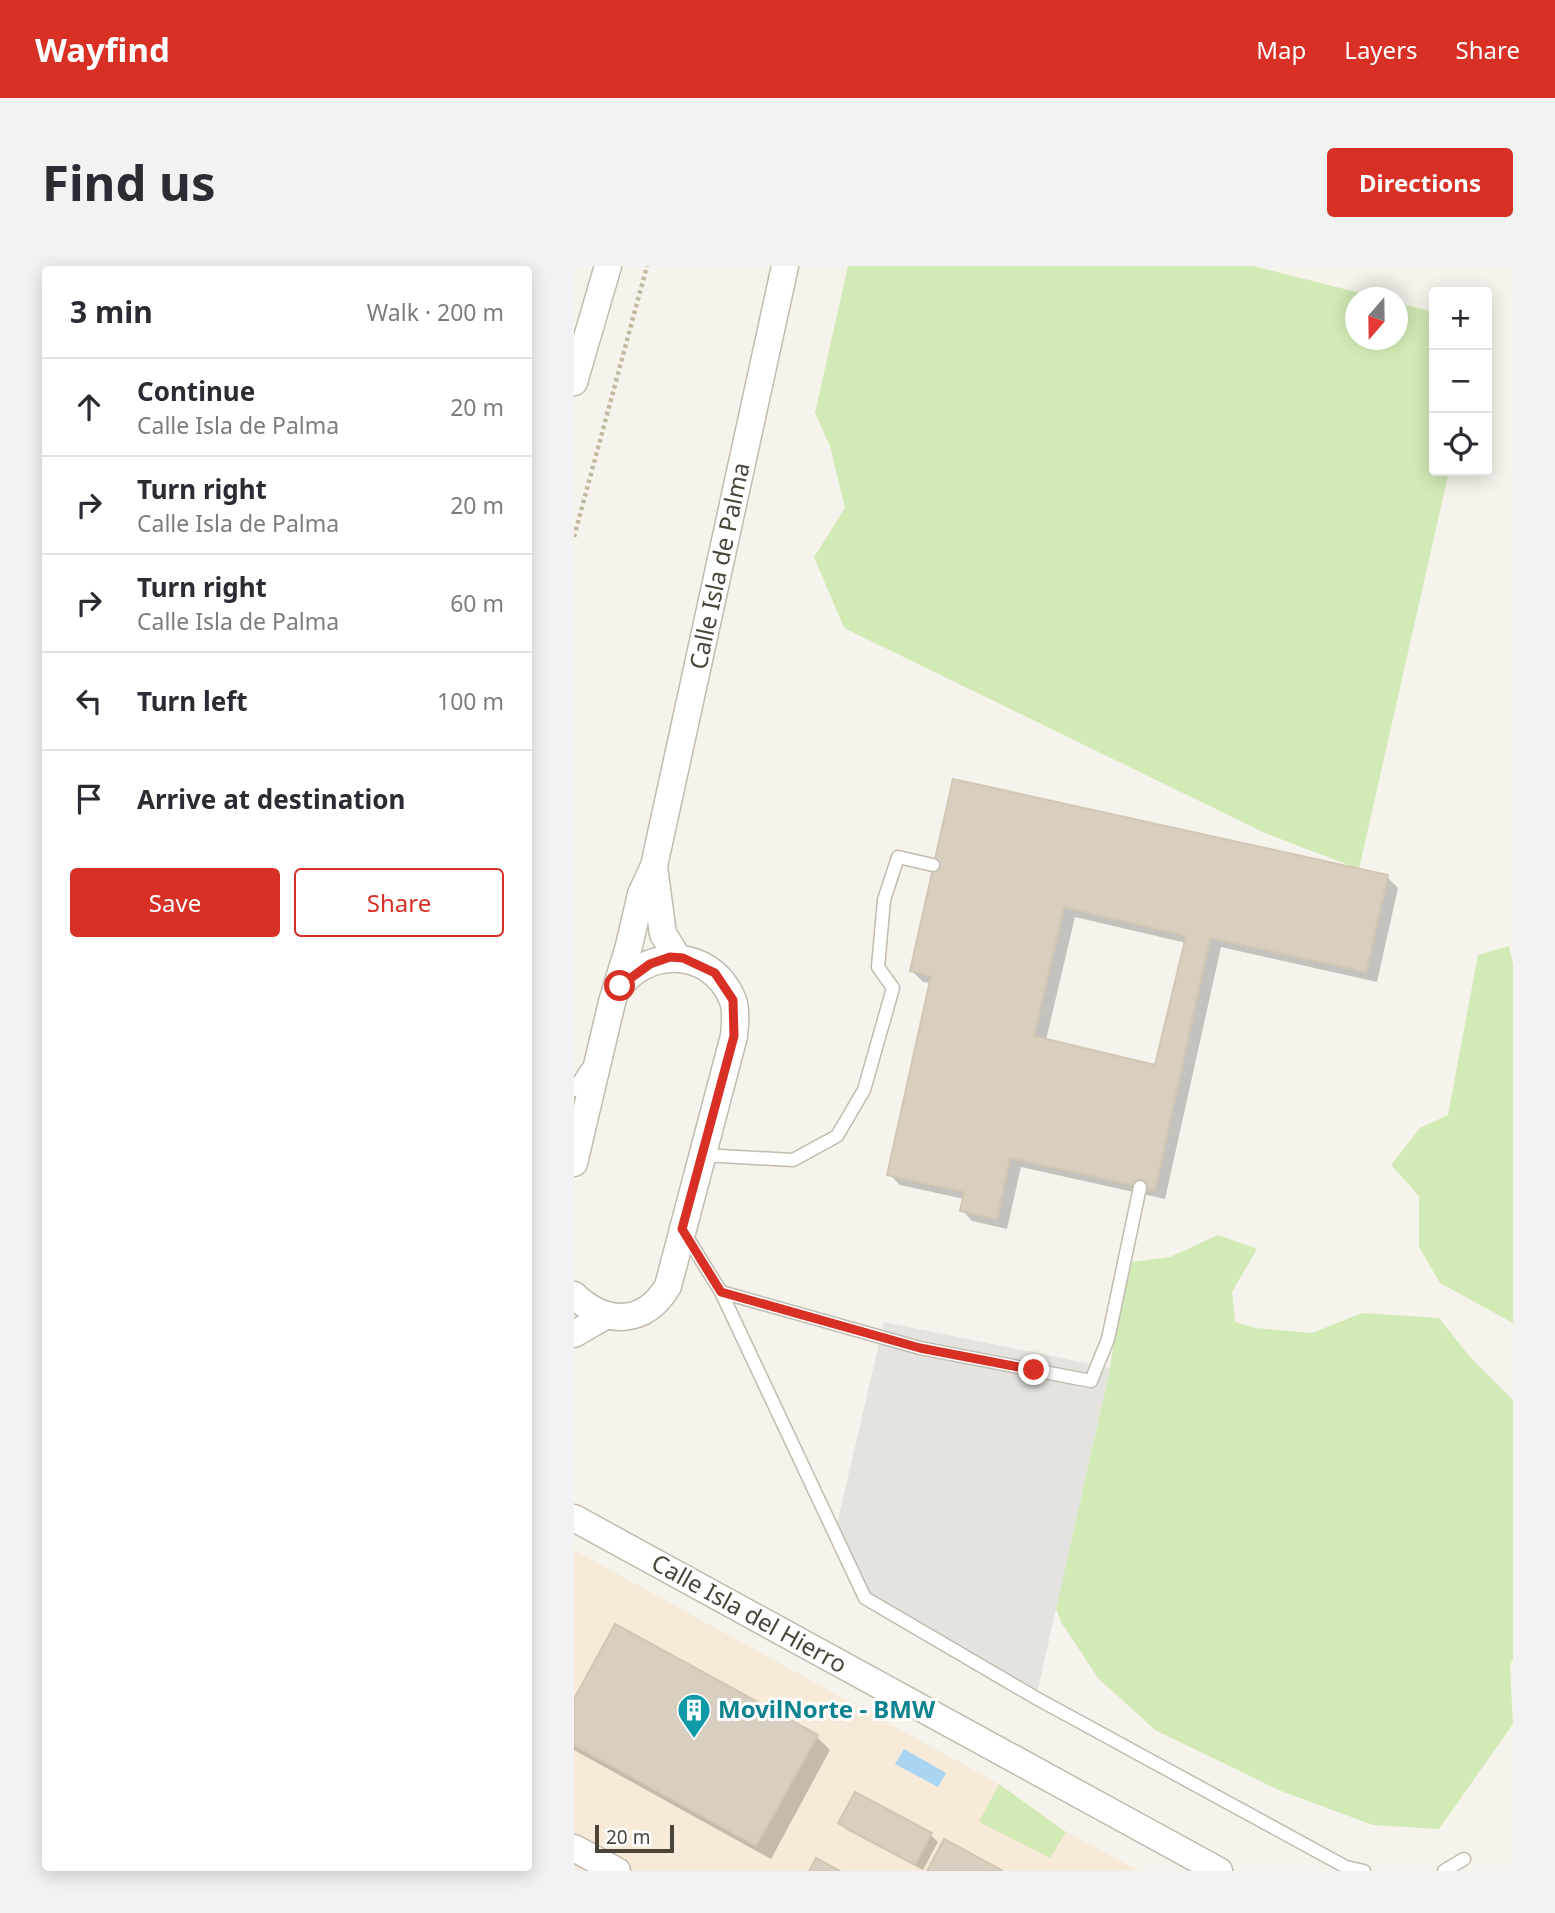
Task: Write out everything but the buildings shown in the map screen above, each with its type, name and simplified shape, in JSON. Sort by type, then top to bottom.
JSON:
[{"type":"street","points":[[574,382],[608,266]]},
{"type":"street","name":"Calle Isla de Palma","points":[[574,1163],[641,894],[654,866],[785,266]]},
{"type":"street","name":"Calle Isla de Palma","points":[[654,866],[663,934],[678,958]]},
{"type":"street","points":[[574,1295],[589,1308],[605,1315],[627,1317],[639,1314],[660,1300],[668,1286],[734,1036],[733,1000],[715,973],[698,963],[670,957],[650,964],[632,975],[614,995]]},
{"type":"street","points":[[574,1334],[605,1315]]},
{"type":"street","name":"Calle Isla del Hierro","points":[[574,1518],[1219,1871]]},
{"type":"street","points":[[574,1848],[617,1871]]},
{"type":"lane","points":[[702,1155],[793,1160],[837,1136],[864,1090],[893,988],[878,967],[884,900],[898,858],[933,865]]},
{"type":"lane","points":[[574,1090],[585,1074],[605,1030]]},
{"type":"lane","points":[[721,1292],[920,1348],[1091,1381],[1108,1339],[1140,1187]]},
{"type":"lane","points":[[682,1229],[721,1292],[865,1598],[1035,1698],[1346,1867],[1364,1871]]},
{"type":"lane","points":[[1444,1871],[1464,1859]]},
{"type":"path","points":[[574,537],[647,266]]},
{"type":"shaded area","points":[[884,1322],[1110,1368],[1036,1698],[865,1598],[835,1533]]},
{"type":"shaded area","points":[[574,1550],[999,1784],[1066,1832],[1140,1871],[574,1871]]},
{"type":"green space","points":[[848,266],[1253,266],[1345,289],[1345,350],[1408,350],[1408,306],[1429,311],[1429,476],[1448,476],[1359,869],[1265,833],[844,628],[814,557],[845,508],[830,446],[815,413]]},
{"type":"green space","points":[[1509,946],[1513,964],[1513,1323],[1440,1283],[1419,1247],[1419,1196],[1391,1165],[1420,1128],[1448,1115],[1478,955]]},
{"type":"green space","points":[[1218,1235],[1257,1249],[1232,1292],[1235,1322],[1255,1328],[1312,1333],[1362,1313],[1439,1318],[1470,1357],[1513,1400],[1513,1658],[1510,1665],[1513,1724],[1439,1829],[1373,1825],[1281,1791],[1155,1730],[1098,1678],[1061,1622],[1056,1608],[1110,1369],[1124,1263],[1170,1257]]},
{"type":"green space","points":[[999,1784],[1066,1832],[1050,1858],[979,1822]]},
{"type":"water","points":[[904,1749],[946,1773],[938,1787],[895,1764]]},
{"type":"place","name":"MovilNorte - BMW","points":[[694,1740]]},
{"type":"route","points":[[620,986],[650,964],[670,957],[683,958],[715,973],[733,1000],[734,1036],[682,1229],[721,1292],[920,1348],[1034,1370]]}]
